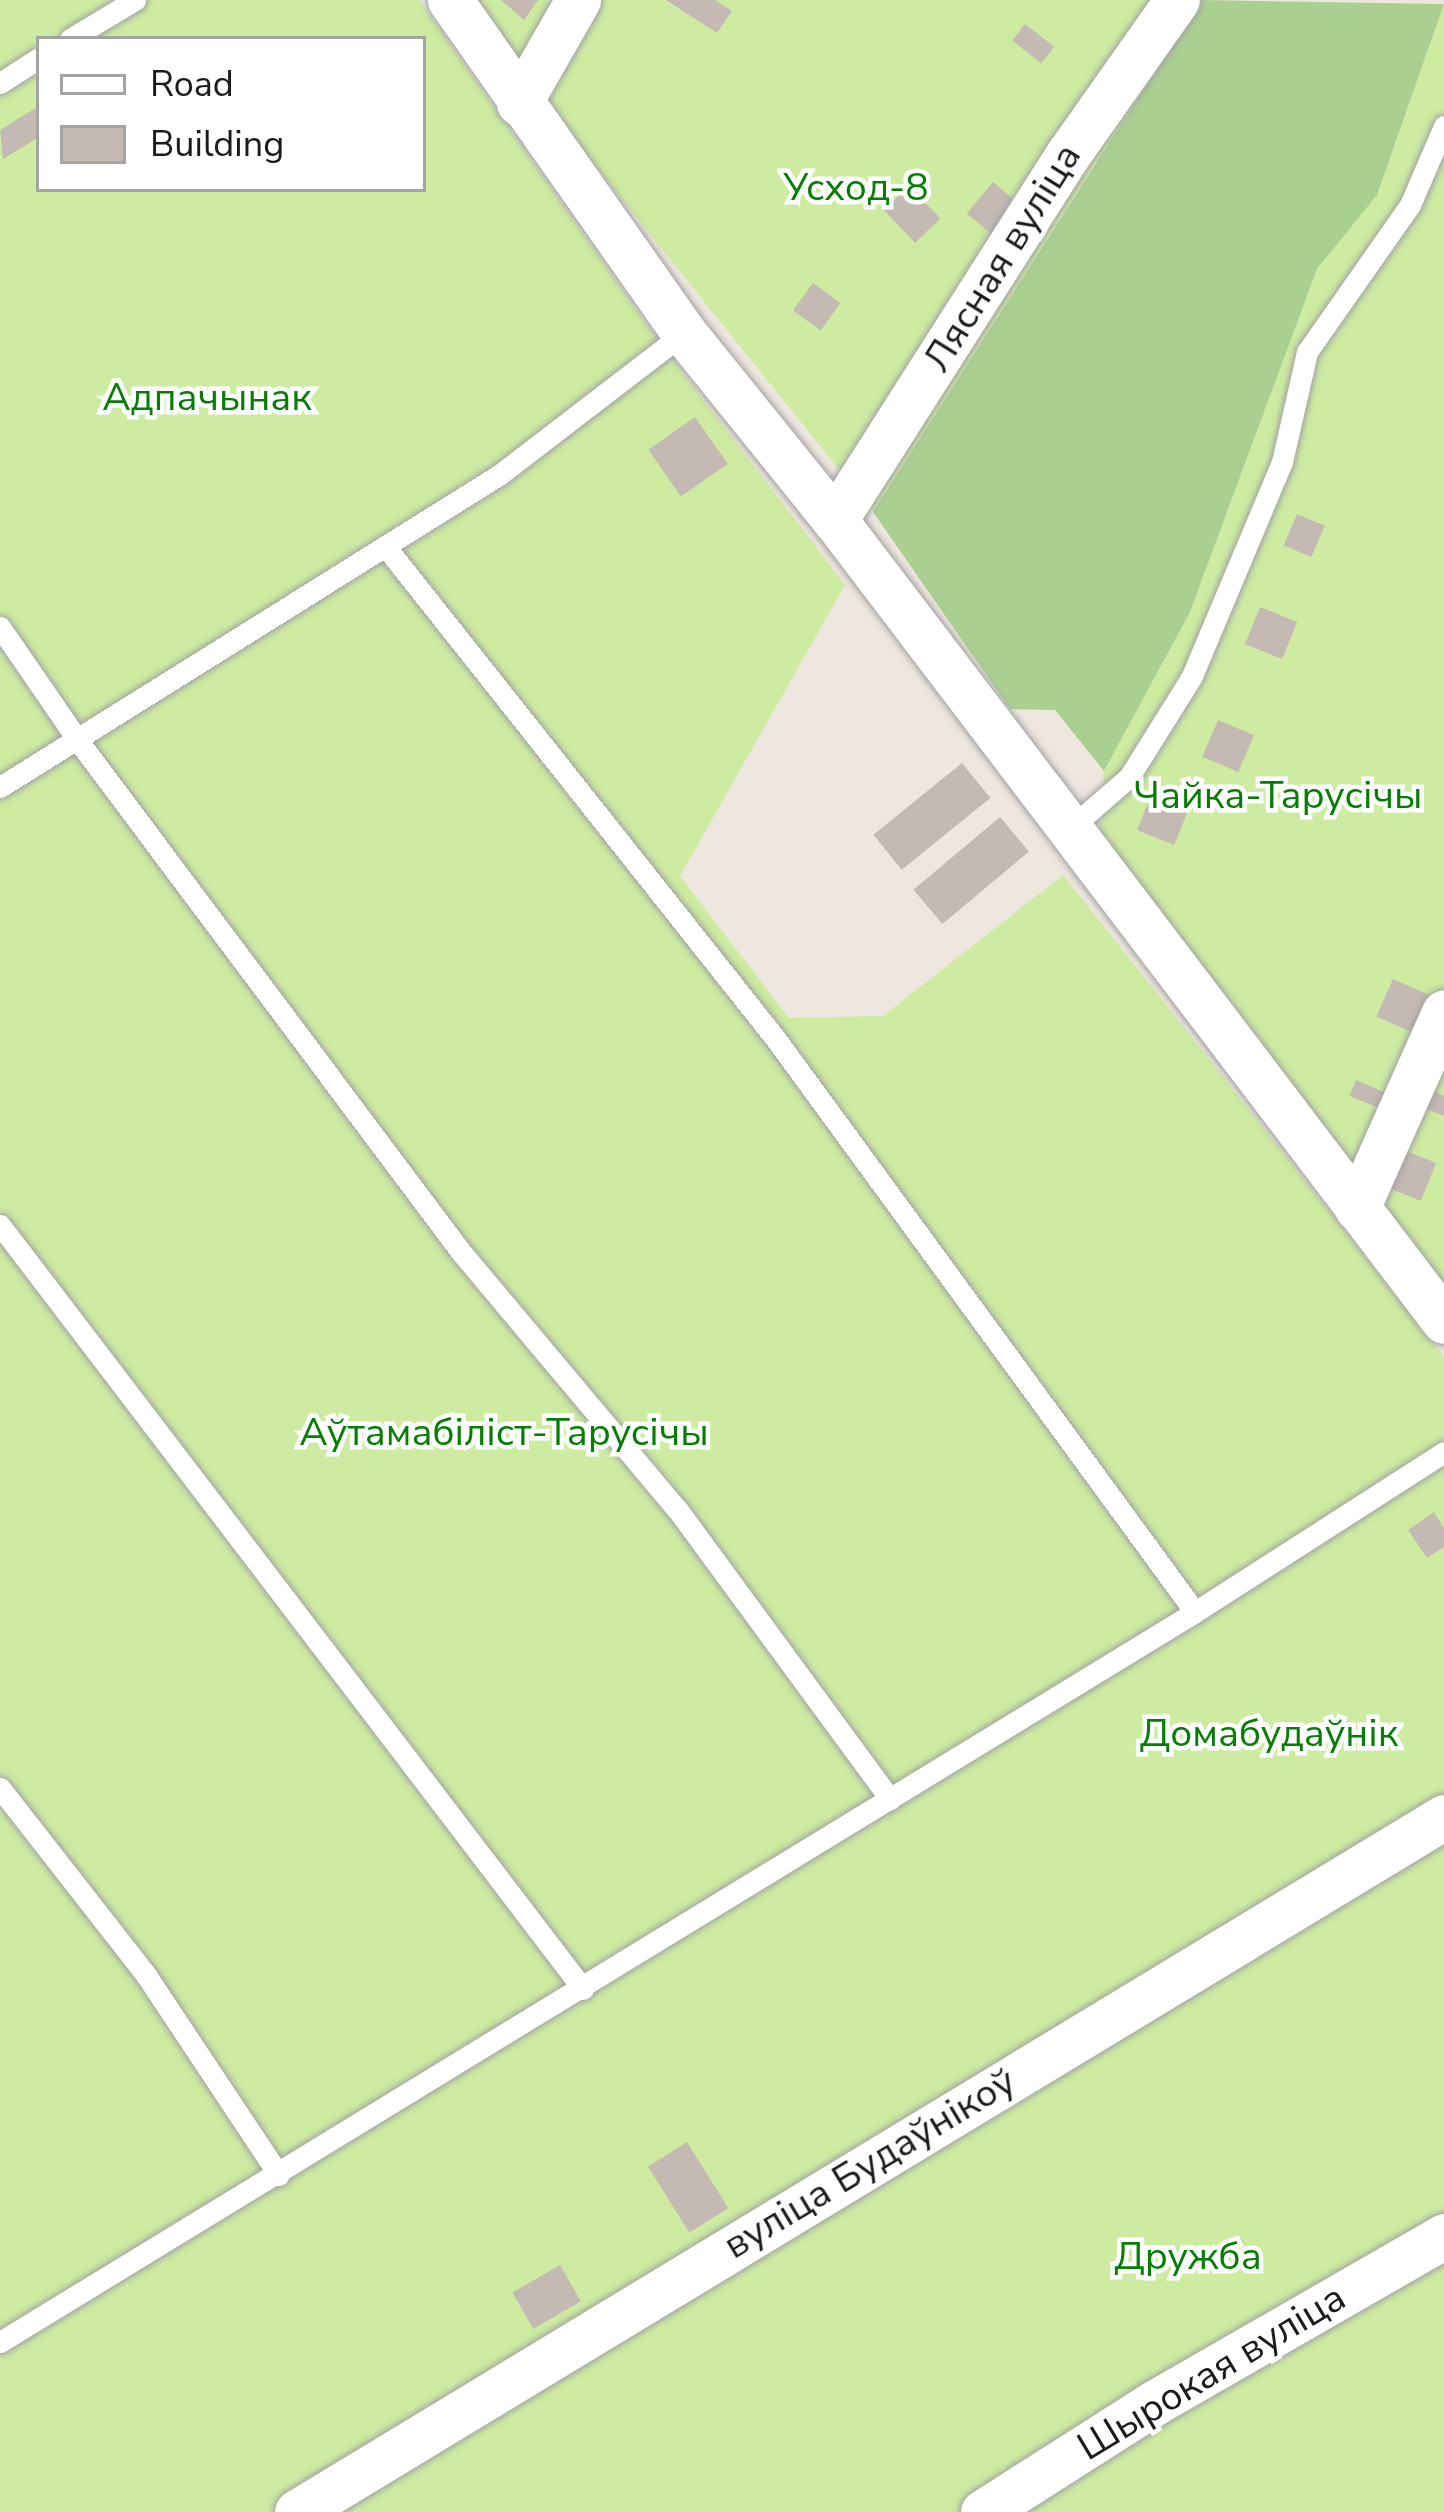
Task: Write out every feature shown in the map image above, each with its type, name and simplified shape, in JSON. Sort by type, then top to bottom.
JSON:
[{"type":"street","points":[[450,0],[684,333],[835,520],[1444,1321]]},
{"type":"street","points":[[519,104],[578,0]]},
{"type":"street","name":"Лясная вуліца","points":[[835,520],[1069,153],[1177,0]]},
{"type":"street","points":[[1357,1208],[1444,1013]]},
{"type":"street","name":"вуліца Будаўнікоў","points":[[297,2512],[1444,1817]]},
{"type":"street","name":"Шырокая вуліца","points":[[983,2512],[1154,2403],[1444,2236]]},
{"type":"lane","points":[[73,36],[99,9],[135,0]]},
{"type":"lane","points":[[0,82],[36,60]]},
{"type":"lane","points":[[1067,831],[1129,776],[1192,676],[1282,462],[1307,352],[1410,205],[1444,126]]},
{"type":"lane","points":[[0,788],[499,475],[684,333]]},
{"type":"lane","points":[[385,546],[775,1038],[1195,1612]]},
{"type":"lane","points":[[0,627],[79,742],[461,1252],[677,1509],[890,1799]]},
{"type":"lane","points":[[0,1225],[583,1989]]},
{"type":"lane","points":[[0,2342],[1195,1612],[1444,1452]]},
{"type":"lane","points":[[0,1788],[146,1975],[279,2175]]},
{"type":"green space","points":[[0,0],[419,0],[659,342],[845,585],[680,876],[789,1018],[883,1016],[1063,875],[1444,1356],[1444,2512],[0,2512]]},
{"type":"green space","name":"Усход-8","points":[[473,0],[1201,0],[873,512],[520,72]]},
{"type":"green space","points":[[1201,0],[1444,4],[1377,195],[1317,269],[1190,612],[1104,771],[1055,710],[1010,709],[873,512]]},
{"type":"green space","name":"Чайка-Тарусічы","points":[[1444,4],[1444,1285],[1100,834],[1104,771],[1190,612],[1317,269],[1377,195]]},
{"type":"building","points":[[501,0],[538,0],[524,20]]},
{"type":"building","points":[[666,0],[715,0],[732,11],[717,33]]},
{"type":"building","points":[[1025,24],[1054,47],[1041,63],[1012,41]]},
{"type":"building","points":[[36,108],[36,139],[3,159],[0,130]]},
{"type":"building","points":[[993,182],[1022,206],[996,238],[967,213]]},
{"type":"building","points":[[909,186],[940,218],[915,243],[884,210]]},
{"type":"building","points":[[813,283],[841,303],[821,330],[793,311]]},
{"type":"building","points":[[695,417],[728,464],[681,496],[648,450]]},
{"type":"building","points":[[1297,514],[1325,526],[1311,557],[1284,545]]},
{"type":"building","points":[[1260,607],[1297,622],[1282,659],[1245,644]]},
{"type":"building","points":[[1218,720],[1254,735],[1238,772],[1202,757]]},
{"type":"building","points":[[962,763],[990,798],[902,870],[873,835]]},
{"type":"building","points":[[1152,793],[1189,808],[1174,845],[1137,830]]},
{"type":"building","points":[[1000,817],[1029,851],[942,924],[913,890]]},
{"type":"building","points":[[1393,979],[1429,995],[1412,1032],[1376,1016]]},
{"type":"building","points":[[1356,1080],[1386,1093],[1380,1109],[1349,1096]]},
{"type":"building","points":[[1435,1092],[1444,1096],[1444,1116],[1427,1109]]},
{"type":"building","points":[[1399,1148],[1436,1163],[1421,1201],[1384,1186]]},
{"type":"building","points":[[1434,1512],[1444,1528],[1444,1547],[1427,1558],[1408,1530]]},
{"type":"building","points":[[687,2142],[728,2208],[689,2233],[648,2166]]},
{"type":"building","points":[[560,2265],[581,2301],[533,2329],[512,2292]]},
{"type":"park label","name":"Адпачынак","points":[[207,398]]},
{"type":"park label","name":"Аўтамабіліст-Тарусічы","points":[[504,1433]]},
{"type":"park label","name":"Домабудаўнік","points":[[1269,1734]]},
{"type":"park label","name":"Дружба","points":[[1188,2257]]}]
